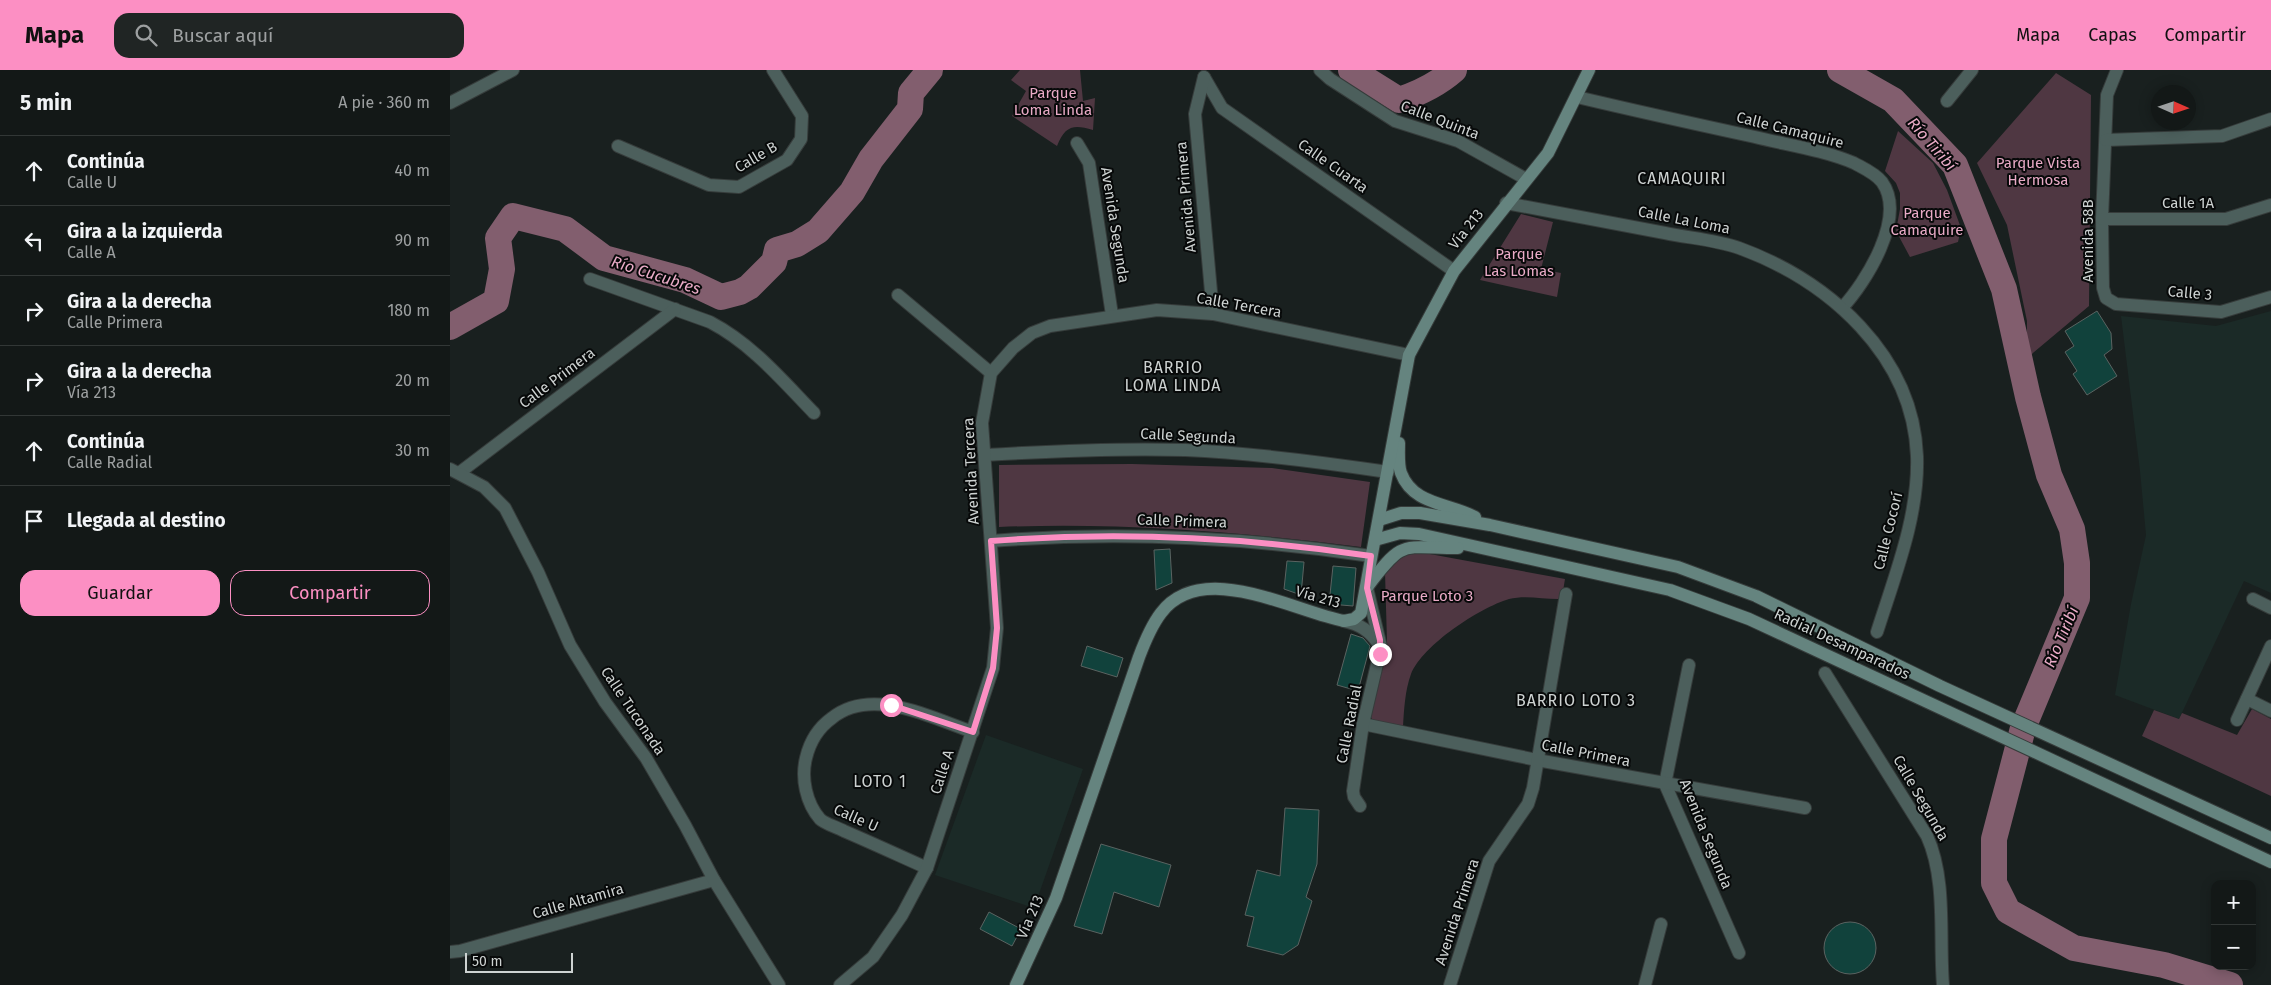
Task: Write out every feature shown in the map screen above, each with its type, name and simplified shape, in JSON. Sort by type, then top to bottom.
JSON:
[{"type":"main road","name":"Vía 213","points":[[1016,985],[1056,898],[1148,633],[1162,612],[1174,600],[1193,591],[1226,588],[1344,621],[1354,619],[1361,613],[1409,355],[1454,270],[1548,153],[1589,70]]},
{"type":"main road","points":[[1397,416],[1400,472],[1408,485],[1426,500]]},
{"type":"main road","points":[[1388,472],[1404,491],[1469,514],[1490,525]]},
{"type":"main road","name":"Radial Desamparados","points":[[1379,520],[1401,513],[1420,513],[1490,525],[1678,566],[1756,596],[1940,686],[2271,838]]},
{"type":"main road","name":"Radial Desamparados","points":[[1375,540],[1400,533],[1419,534],[1670,590],[1749,619],[2271,862]]},
{"type":"main road","points":[[1367,588],[1386,562],[1395,553],[1408,546],[1481,548]]},
{"type":"street","points":[[450,103],[512,70]]},
{"type":"street","name":"Calle B","points":[[618,146],[710,184],[739,187],[787,160],[801,139],[802,116],[773,70]]},
{"type":"street","name":"Calle Quinta","points":[[1320,70],[1330,79],[1395,122],[1458,141],[1526,179]]},
{"type":"street","points":[[1947,102],[1972,70]]},
{"type":"street","name":"Avenida 58B","points":[[2106,298],[2103,288],[2102,219],[2107,95],[2117,70]]},
{"type":"street","name":"Calle Cuarta","points":[[1204,77],[1222,108],[1454,270]]},
{"type":"street","name":"Avenida Primera","points":[[1204,77],[1195,114],[1213,314]]},
{"type":"street","name":"Calle Camaquire","points":[[1577,97],[1823,153],[1870,172],[1882,182],[1890,198],[1888,219],[1883,242],[1874,262],[1859,289],[1842,308]]},
{"type":"street","points":[[2106,140],[2222,136],[2271,119]]},
{"type":"street","name":"Avenida Segunda","points":[[1078,143],[1089,163],[1112,315]]},
{"type":"street","name":"Calle La Loma","points":[[1506,203],[1737,247],[1778,264],[1813,285],[1842,308]]},
{"type":"street","name":"Calle 1A","points":[[2102,219],[2226,219],[2271,205]]},
{"type":"street","points":[[590,279],[710,322],[749,347],[814,413]]},
{"type":"street","points":[[898,296],[991,373]]},
{"type":"street","name":"Calle 3","points":[[2106,298],[2116,304],[2221,312],[2271,297]]},
{"type":"street","name":"Calle Cocorí","points":[[1842,308],[1872,339],[1889,363],[1905,398],[1915,440],[1915,492],[1909,525],[1878,632]]},
{"type":"street","name":"Calle Primera","points":[[455,471],[675,309]]},
{"type":"street","name":"Calle Tercera","points":[[991,373],[1013,348],[1032,333],[1050,326],[1112,315],[1157,310],[1213,314],[1409,355]]},
{"type":"street","name":"Avenida Tercera","points":[[991,373],[982,423],[991,541]]},
{"type":"street","name":"Calle Segunda","points":[[985,455],[1062,450],[1187,450],[1264,456],[1388,472]]},
{"type":"street","name":"Calle Tuconada","points":[[455,471],[484,486],[505,508],[538,572],[570,645],[605,702],[646,758],[714,880],[779,985]]},
{"type":"street","name":"Calle Primera","points":[[991,541],[1100,535],[1182,536],[1263,542],[1371,556]]},
{"type":"street","name":"Calle A","points":[[840,985],[873,957],[902,915],[927,868],[993,668],[997,628],[991,541]]},
{"type":"street","name":"Calle Radial","points":[[1360,806],[1354,797],[1353,791],[1363,724],[1381,647],[1367,588]]},
{"type":"street","name":"Avenida Primera","points":[[1450,985],[1489,861],[1528,804],[1566,594]]},
{"type":"street","points":[[2253,599],[2271,608]]},
{"type":"street","points":[[1344,621],[1354,623],[1370,632],[1381,647]]},
{"type":"street","points":[[2237,720],[2271,646]]},
{"type":"street","name":"Avenida Segunda","points":[[1689,665],[1665,784],[1738,953]]},
{"type":"street","name":"Calle Segunda","points":[[1825,673],[1928,836],[1933,849],[1939,877],[1943,985]]},
{"type":"street","points":[[2247,699],[2271,711]]},
{"type":"street","name":"Calle U","points":[[927,868],[821,820],[807,796],[804,770],[809,745],[822,726],[838,713],[854,706],[873,703],[891,705],[973,732]]},
{"type":"street","name":"Calle Primera","points":[[1363,724],[1537,760],[1805,808]]},
{"type":"street","name":"Calle Altamira","points":[[450,952],[460,951],[714,880]]},
{"type":"street","points":[[1645,985],[1661,924]]},
{"type":"shaded area","points":[[2271,311],[2271,593],[2244,581],[2179,719],[2115,695],[2131,604],[2146,535],[2121,316],[2216,326]]},
{"type":"shaded area","points":[[986,735],[1083,769],[1034,908],[935,875]]},
{"type":"green space","name":"Parque Loma Linda","points":[[1020,70],[1080,70],[1083,101],[1095,98],[1093,130],[1080,127],[1070,128],[1063,134],[1057,146],[1012,116],[1026,91],[1011,80]]},
{"type":"green space","name":"Parque Vista Hermosa","points":[[2056,73],[2091,95],[2089,306],[2027,358],[2027,321],[2007,225],[1977,163]]},
{"type":"green space","name":"Parque Camaquire","points":[[1898,131],[1933,163],[1947,190],[1961,228],[1958,242],[1910,257],[1896,231],[1900,209],[1900,193],[1896,183],[1885,171]]},
{"type":"green space","name":"Parque Las Lomas","points":[[1521,214],[1553,222],[1541,269],[1561,273],[1557,297],[1480,280]]},
{"type":"green space","points":[[1132,464],[1272,468],[1370,482],[1361,547],[1226,533],[1135,527],[999,527],[999,465]]},
{"type":"green space","name":"Parque Loto 3","points":[[1409,552],[1419,552],[1565,579],[1562,597],[1558,599],[1527,597],[1509,599],[1483,610],[1439,640],[1417,663],[1411,674],[1406,693],[1403,727],[1373,721],[1370,715],[1387,642],[1385,572],[1399,558]]},
{"type":"green space","points":[[2252,709],[2271,719],[2271,796],[2142,736],[2154,710],[2179,719],[2182,713],[2237,735]]},
{"type":"building","points":[[2097,311],[2111,333],[2112,349],[2104,355],[2117,376],[2087,395],[2073,374],[2077,371],[2065,352],[2074,346],[2065,331]]},
{"type":"building","points":[[1170,549],[1172,583],[1156,590],[1154,550]]},
{"type":"building","points":[[1287,561],[1304,562],[1301,595],[1284,589]]},
{"type":"building","points":[[1333,566],[1356,568],[1353,606],[1329,604]]},
{"type":"building","points":[[1351,634],[1363,638],[1370,646],[1358,691],[1337,685]]},
{"type":"building","points":[[1087,646],[1123,658],[1117,677],[1081,666]]},
{"type":"building","points":[[1285,808],[1319,810],[1317,864],[1306,897],[1312,901],[1298,945],[1283,955],[1247,946],[1254,917],[1245,915],[1257,870],[1280,876]]},
{"type":"building","points":[[1101,844],[1171,865],[1159,907],[1114,892],[1102,934],[1074,926]]},
{"type":"building","points":[[989,912],[1021,929],[1012,946],[980,929]]},
{"type":"building","points":[[1845,922],[1855,922],[1869,929],[1876,943],[1876,953],[1869,967],[1855,974],[1845,974],[1835,970],[1828,963],[1824,953],[1824,943],[1828,933],[1835,926]]},
{"type":"waterway","name":"Río Cucubres","points":[[450,327],[496,301],[502,269],[498,238],[513,216],[565,229],[604,258],[685,280],[721,297],[740,292],[749,287],[774,262],[777,250],[797,244],[818,231],[852,192],[871,159],[910,109],[911,93],[930,70]]},
{"type":"waterway","name":"Río Tiribí","points":[[1351,70],[1399,100],[1428,88],[1454,70]]},
{"type":"waterway","name":"Río Tiribí","points":[[1840,70],[1893,100],[1955,165],[2004,289],[2028,397],[2049,475],[2072,529],[2077,563],[2077,598],[2023,728],[1994,839],[1994,883],[2008,911],[2074,948],[2164,965],[2230,985]]},
{"type":"district","name":"CAMAQUIRI","points":[[1682,178]]},
{"type":"district","name":"BARRIO LOMA LINDA","points":[[1173,376]]},
{"type":"district","name":"BARRIO LOTO 3","points":[[1576,700]]},
{"type":"district","name":"LOTO 1","points":[[880,781]]},
{"type":"route","points":[[891,705],[973,732],[993,668],[997,628],[991,541],[1100,535],[1209,537],[1318,548],[1371,556],[1367,588],[1380,640],[1380,654]]}]
